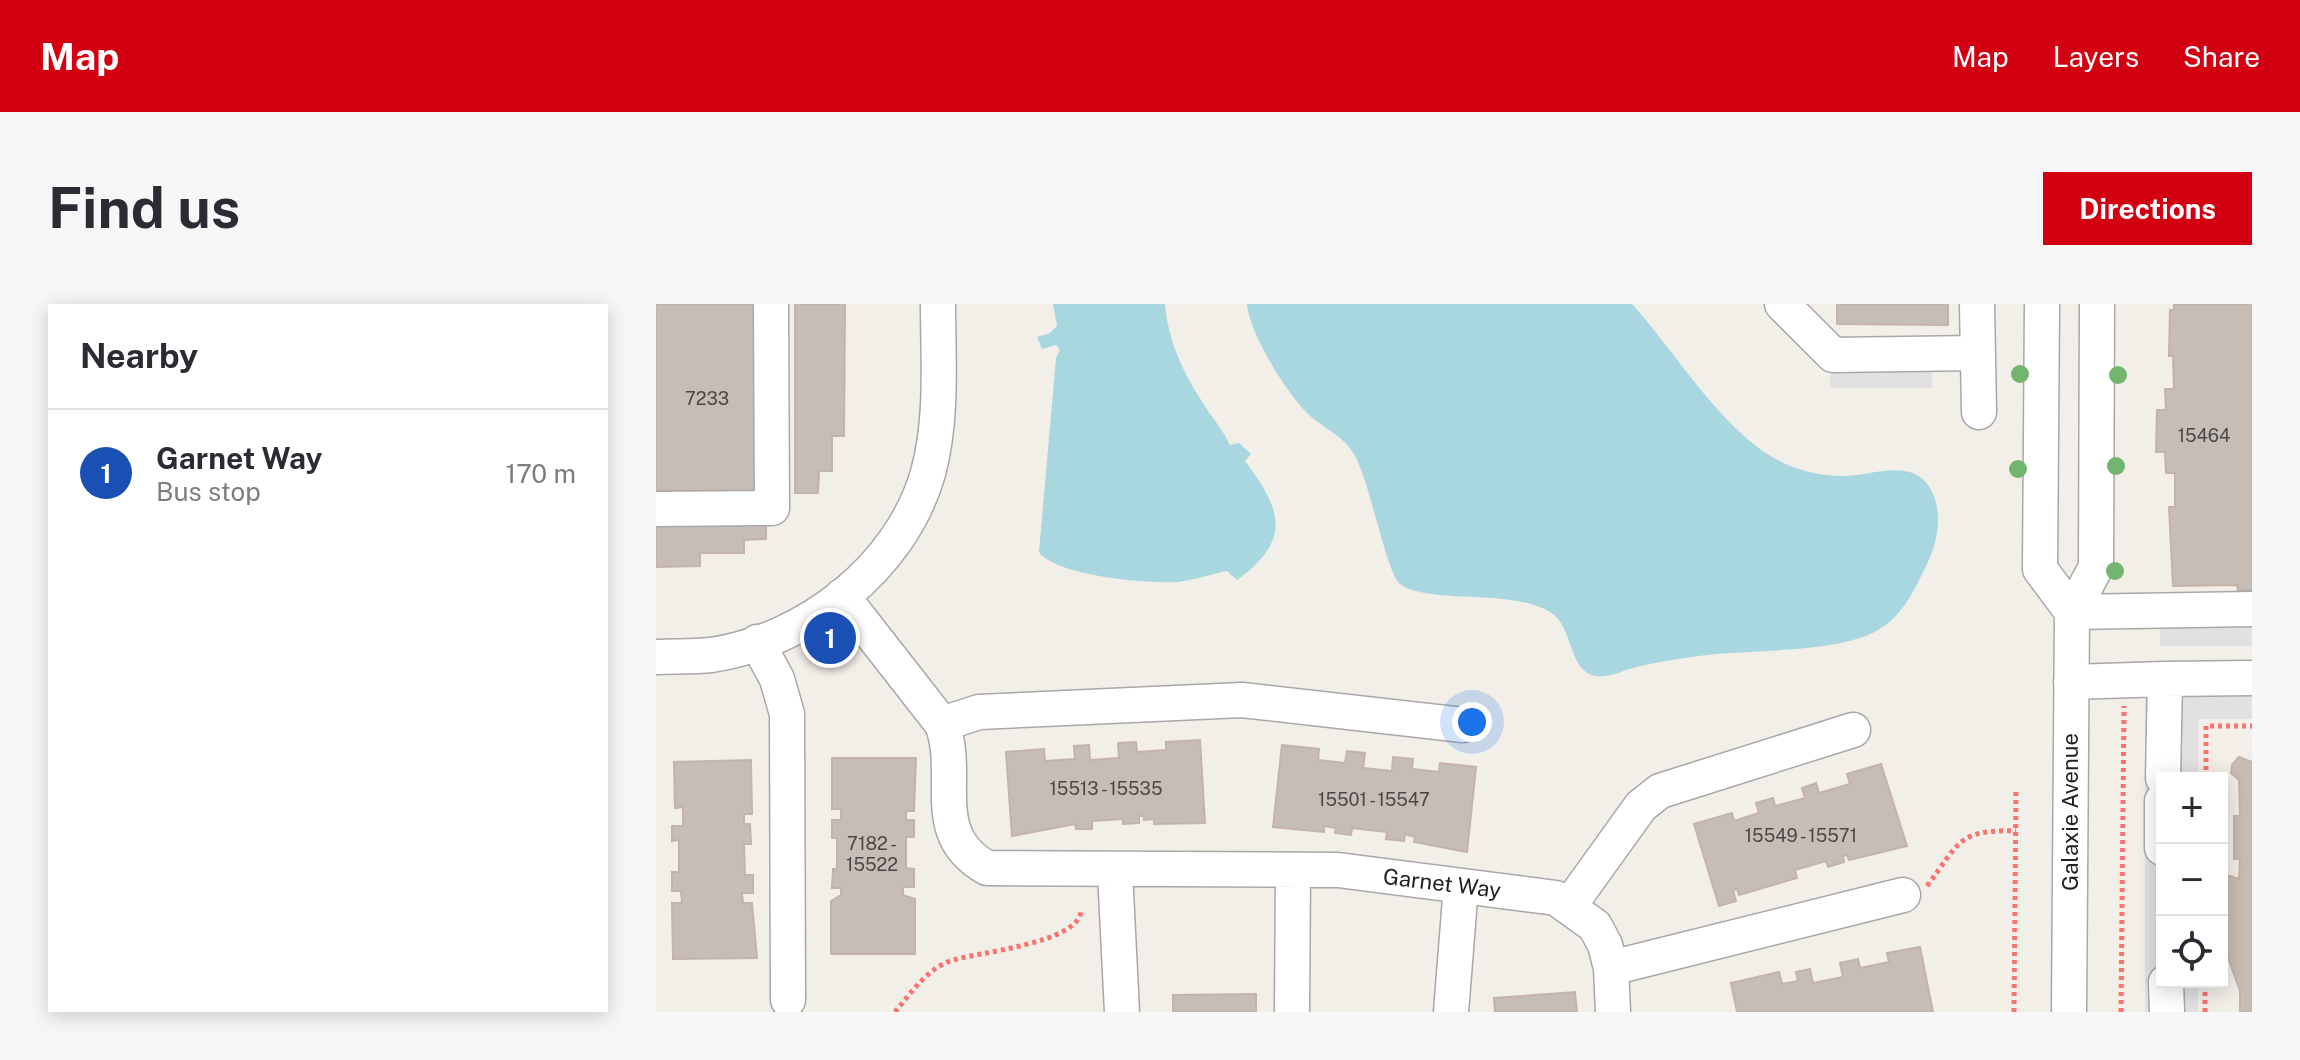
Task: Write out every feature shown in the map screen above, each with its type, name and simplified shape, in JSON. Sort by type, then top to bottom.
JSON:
[{"type":"street","points":[[656,509],[772,508],[771,304]]},
{"type":"street","points":[[656,657],[711,655],[757,642],[801,624],[842,596],[884,555],[921,494],[937,422],[938,304]]},
{"type":"street","points":[[1782,304],[1833,355],[1977,353]]},
{"type":"street","points":[[1977,304],[1979,412]]},
{"type":"street","points":[[2042,304],[2040,569],[2072,612],[2252,609]]},
{"type":"street","name":"Galaxie Avenue","points":[[2069,1012],[2072,612],[2096,567],[2097,304]]},
{"type":"street","name":"Garnet Way","points":[[842,596],[942,724],[949,743],[953,836],[962,851],[987,868],[1001,871],[1115,872],[1338,870],[1556,898],[1595,926],[1611,968],[1613,1012]]},
{"type":"street","points":[[757,642],[777,679],[787,714],[788,1000]]},
{"type":"street","points":[[2071,682],[2252,678]]},
{"type":"street","points":[[2163,772],[2165,679]]},
{"type":"street","points":[[942,724],[979,712],[1216,699],[1463,725]]},
{"type":"street","points":[[1569,906],[1641,806],[1660,791],[1853,730]]},
{"type":"street","points":[[1292,1012],[1293,870]]},
{"type":"street","points":[[1115,872],[1122,1012]]},
{"type":"street","points":[[1451,1012],[1461,886]]},
{"type":"street","points":[[1611,968],[1903,895]]},
{"type":"street","points":[[2166,988],[2167,1012]]},
{"type":"path","points":[[2121,1012],[2125,681]]},
{"type":"path","points":[[2206,772],[2206,726],[2252,726]]},
{"type":"path","points":[[2014,1012],[2016,789]]},
{"type":"path","points":[[1903,895],[1926,886],[1946,856],[1965,836],[1992,830],[2016,831]]},
{"type":"path","points":[[895,1012],[934,970],[951,961],[1039,941],[1071,926],[1081,911]]},
{"type":"path","points":[[2205,988],[2205,1012]]},
{"type":"shaded area","points":[[1830,367],[1932,367],[1932,388],[1830,388]]},
{"type":"shaded area","points":[[2252,624],[2252,646],[2160,646],[2160,625]]},
{"type":"shaded area","points":[[2145,663],[2252,663],[2252,719],[2199,719],[2198,772],[2156,772],[2156,988],[2198,988],[2198,1012],[2145,1012]]},
{"type":"water","points":[[1053,304],[1165,304],[1173,343],[1189,380],[1230,445],[1239,443],[1251,454],[1245,461],[1273,510],[1276,524],[1267,551],[1237,580],[1227,571],[1178,582],[1104,577],[1064,567],[1039,552],[1056,358],[1060,350],[1056,345],[1042,349],[1037,337],[1050,333],[1057,326]]},
{"type":"water","points":[[1247,304],[1632,304],[1726,418],[1747,439],[1770,455],[1793,467],[1822,474],[1841,476],[1893,470],[1917,475],[1926,483],[1937,505],[1937,534],[1932,553],[1906,604],[1886,625],[1861,638],[1816,647],[1691,657],[1607,676],[1587,673],[1575,658],[1563,627],[1550,612],[1514,600],[1430,594],[1400,584],[1389,563],[1366,483],[1354,454],[1344,442],[1307,413],[1289,391],[1262,346]]},
{"type":"building","points":[[656,304],[757,304],[758,491],[656,491]]},
{"type":"building","points":[[795,304],[845,304],[844,436],[832,436],[832,471],[819,471],[818,493],[795,493]]},
{"type":"building","points":[[1837,304],[1948,304],[1948,325],[1837,324]]},
{"type":"building","points":[[2174,304],[2252,304],[2252,590],[2238,591],[2237,585],[2173,586],[2169,507],[2175,507],[2175,473],[2166,473],[2165,452],[2156,452],[2157,410],[2166,410],[2165,389],[2174,389],[2173,356],[2169,356],[2170,310],[2174,310]]},
{"type":"building","points":[[766,522],[766,539],[744,540],[744,553],[700,553],[700,566],[656,567],[656,524]]},
{"type":"building","points":[[1200,740],[1205,823],[1154,824],[1154,819],[1144,820],[1144,816],[1139,816],[1139,823],[1123,824],[1123,819],[1092,821],[1092,829],[1076,829],[1075,824],[1012,836],[1006,752],[1044,749],[1045,761],[1075,759],[1074,746],[1089,745],[1090,760],[1119,758],[1118,743],[1136,742],[1137,752],[1166,750],[1166,742]]},
{"type":"building","points":[[1282,745],[1319,749],[1318,760],[1345,763],[1347,751],[1365,753],[1363,768],[1392,771],[1393,757],[1413,759],[1412,769],[1439,772],[1440,763],[1476,767],[1467,852],[1414,842],[1415,837],[1405,834],[1404,841],[1386,839],[1387,832],[1352,828],[1351,835],[1335,833],[1336,828],[1324,826],[1324,832],[1273,827]]},
{"type":"building","points":[[2239,757],[2252,762],[2252,1012],[2240,1012],[2240,991],[2228,958],[2228,875],[2239,879],[2240,859],[2234,859],[2234,816],[2240,816],[2239,780],[2231,773],[2232,765]]},
{"type":"building","points":[[832,758],[916,758],[914,811],[906,811],[906,820],[914,820],[914,837],[906,837],[906,868],[914,869],[914,887],[903,887],[903,895],[915,899],[915,954],[831,954],[831,901],[841,895],[841,888],[832,888],[833,869],[837,869],[837,838],[832,838],[832,820],[841,820],[841,809],[832,809]]},
{"type":"building","points":[[751,760],[752,814],[744,814],[744,824],[750,824],[751,844],[744,844],[745,875],[753,875],[753,893],[742,893],[743,903],[752,903],[757,958],[673,959],[672,903],[682,903],[681,891],[672,891],[672,872],[679,872],[679,840],[672,841],[672,826],[683,826],[683,807],[675,808],[674,762]]},
{"type":"building","points":[[1881,764],[1907,846],[1849,860],[1847,855],[1843,856],[1844,862],[1828,867],[1826,861],[1795,870],[1797,878],[1739,895],[1737,889],[1733,890],[1736,901],[1719,906],[1694,824],[1732,813],[1734,821],[1759,813],[1756,803],[1773,798],[1775,806],[1805,798],[1802,788],[1816,783],[1819,793],[1850,784],[1847,774]]},
{"type":"building","points":[[1920,947],[1933,1012],[1737,1012],[1731,983],[1779,972],[1782,984],[1798,981],[1796,972],[1810,969],[1813,983],[1843,977],[1840,963],[1858,959],[1860,968],[1889,962],[1887,953]]},
{"type":"building","points":[[1575,992],[1577,1012],[1495,1012],[1494,998]]},
{"type":"building","points":[[1256,994],[1256,1012],[1173,1012],[1173,995]]},
{"type":"place","name":"Garnet Way","points":[[830,638]]}]
